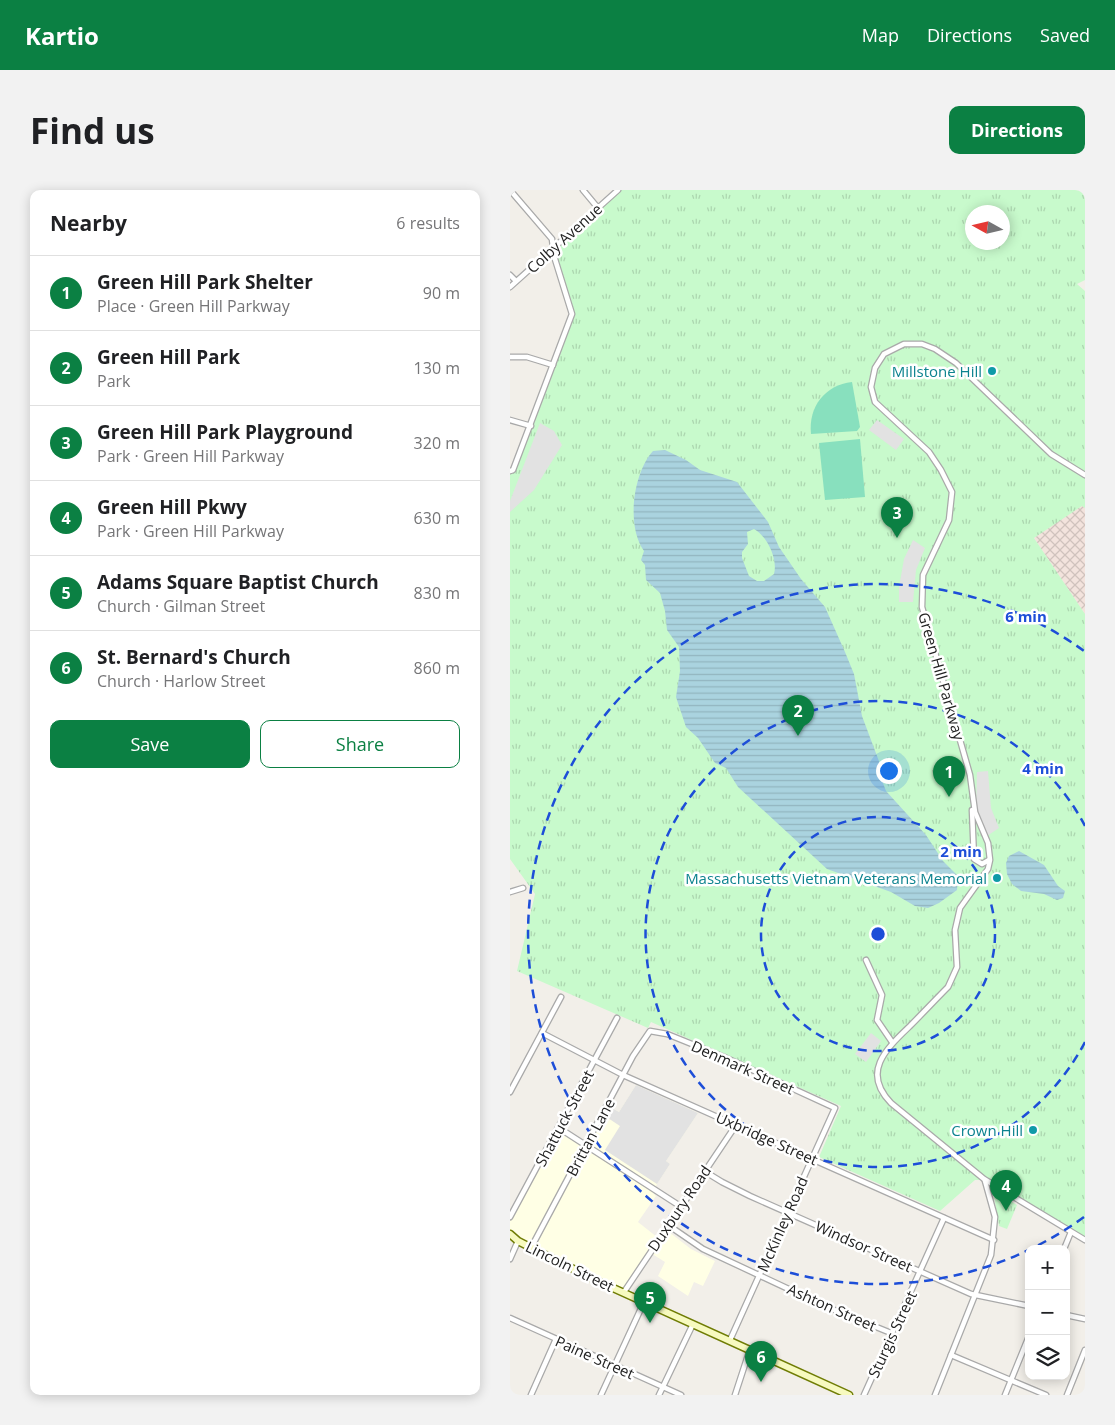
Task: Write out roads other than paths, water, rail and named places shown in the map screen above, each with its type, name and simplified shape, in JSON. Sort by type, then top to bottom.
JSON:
[{"type":"main road","name":"Lincoln Street","points":[[510,1234],[518,1241],[532,1246],[591,1278],[849,1395]]},
{"type":"main road","points":[[510,1239],[518,1241]]},
{"type":"street","points":[[510,190],[547,233],[554,247],[554,256],[572,314],[531,426],[512,471]]},
{"type":"street","points":[[583,190],[598,208]]},
{"type":"street","name":"Colby Avenue","points":[[510,287],[618,190]]},
{"type":"street","points":[[510,275],[516,281]]},
{"type":"street","name":"Green Hill Parkway","points":[[990,860],[988,843],[976,817],[970,775],[922,607],[923,575],[948,522],[952,508],[952,492],[944,475],[929,452],[875,402],[871,387],[875,368],[884,354],[893,348],[913,343],[929,346],[956,363],[1051,454],[1085,475]]},
{"type":"street","points":[[510,357],[527,356],[553,365]]},
{"type":"street","points":[[510,420],[531,426]]},
{"type":"street","points":[[973,798],[974,859],[982,864],[990,860]]},
{"type":"street","points":[[990,860],[988,869],[962,902],[958,912],[955,930],[957,962],[954,977],[948,987],[892,1042],[882,1056],[878,1067],[878,1080],[883,1095],[985,1180],[1085,1240]]},
{"type":"street","points":[[510,892],[523,888]]},
{"type":"street","points":[[866,960],[882,995],[877,1020],[892,1042]]},
{"type":"street","points":[[510,1092],[561,997]]},
{"type":"street","name":"Shattuck Street","points":[[510,1217],[617,1018]]},
{"type":"street","name":"Brittan Lane","points":[[532,1246],[623,1075],[643,1039],[650,1031]]},
{"type":"street","name":"Denmark Street","points":[[650,1031],[660,1031],[724,1057],[834,1108]]},
{"type":"street","name":"Uxbridge Street","points":[[542,1033],[623,1075],[994,1240]]},
{"type":"street","name":"McKinley Road","points":[[730,1340],[834,1108]]},
{"type":"street","name":"Duxbury Road","points":[[624,1292],[736,1125]]},
{"type":"street","points":[[559,1128],[680,1206]]},
{"type":"street","name":"Windsor Street","points":[[704,1171],[722,1182],[788,1212],[975,1294],[1025,1305]]},
{"type":"street","points":[[935,1395],[990,1260],[994,1240],[993,1205],[985,1180]]},
{"type":"street","name":"Sturgis Street","points":[[864,1395],[944,1218]]},
{"type":"street","name":"Ashton Street","points":[[668,1225],[694,1244],[842,1313],[891,1333]]},
{"type":"street","points":[[1066,1245],[1071,1232]]},
{"type":"street","points":[[510,1259],[518,1241]]},
{"type":"street","points":[[601,1395],[644,1302]]},
{"type":"street","points":[[1070,1316],[1085,1319]]},
{"type":"street","name":"Paine Street","points":[[510,1318],[681,1395]]},
{"type":"street","points":[[660,1395],[693,1324]]},
{"type":"street","points":[[531,1395],[556,1339]]},
{"type":"street","points":[[1005,1395],[1025,1346]]},
{"type":"street","points":[[735,1395],[750,1349]]},
{"type":"street","points":[[1067,1395],[1085,1350]]},
{"type":"street","points":[[951,1355],[1046,1395]]},
{"type":"water","points":[[665,450],[686,460],[700,470],[737,482],[768,522],[779,547],[801,579],[825,607],[854,674],[862,716],[880,764],[881,778],[886,791],[926,835],[943,861],[958,876],[957,890],[939,903],[928,908],[915,906],[891,892],[827,869],[738,787],[726,768],[715,763],[698,738],[686,727],[676,697],[680,671],[679,647],[667,630],[665,611],[660,593],[646,580],[645,565],[641,560],[644,551],[638,540],[635,528],[634,500],[637,486],[646,461],[653,451]],"holes":[[[754,529],[768,543],[775,562],[774,574],[764,581],[757,581],[749,576],[742,558],[742,552],[748,544],[747,532]]]},
{"type":"water","points":[[1019,851],[1044,865],[1058,886],[1065,891],[1063,898],[1057,900],[1044,894],[1021,891],[1012,884],[1007,874],[1006,863],[1009,856]]},
{"type":"place","name":"Millstone Hill","points":[[992,371]]},
{"type":"place","name":"Green Hill Park Playground","points":[[897,538]]},
{"type":"place","name":"Green Hill Park","points":[[798,736]]},
{"type":"place","name":"Green Hill Park Shelter","points":[[949,797]]},
{"type":"place","name":"Massachusetts Vietnam Veterans Memorial","points":[[997,878]]},
{"type":"place","name":"Crown Hill","points":[[1033,1130]]},
{"type":"place","name":"Green Hill Pkwy","points":[[1006,1211]]},
{"type":"place","name":"Adams Square Baptist Church","points":[[650,1323]]},
{"type":"place","name":"St. Bernard's Church","points":[[761,1382]]}]
